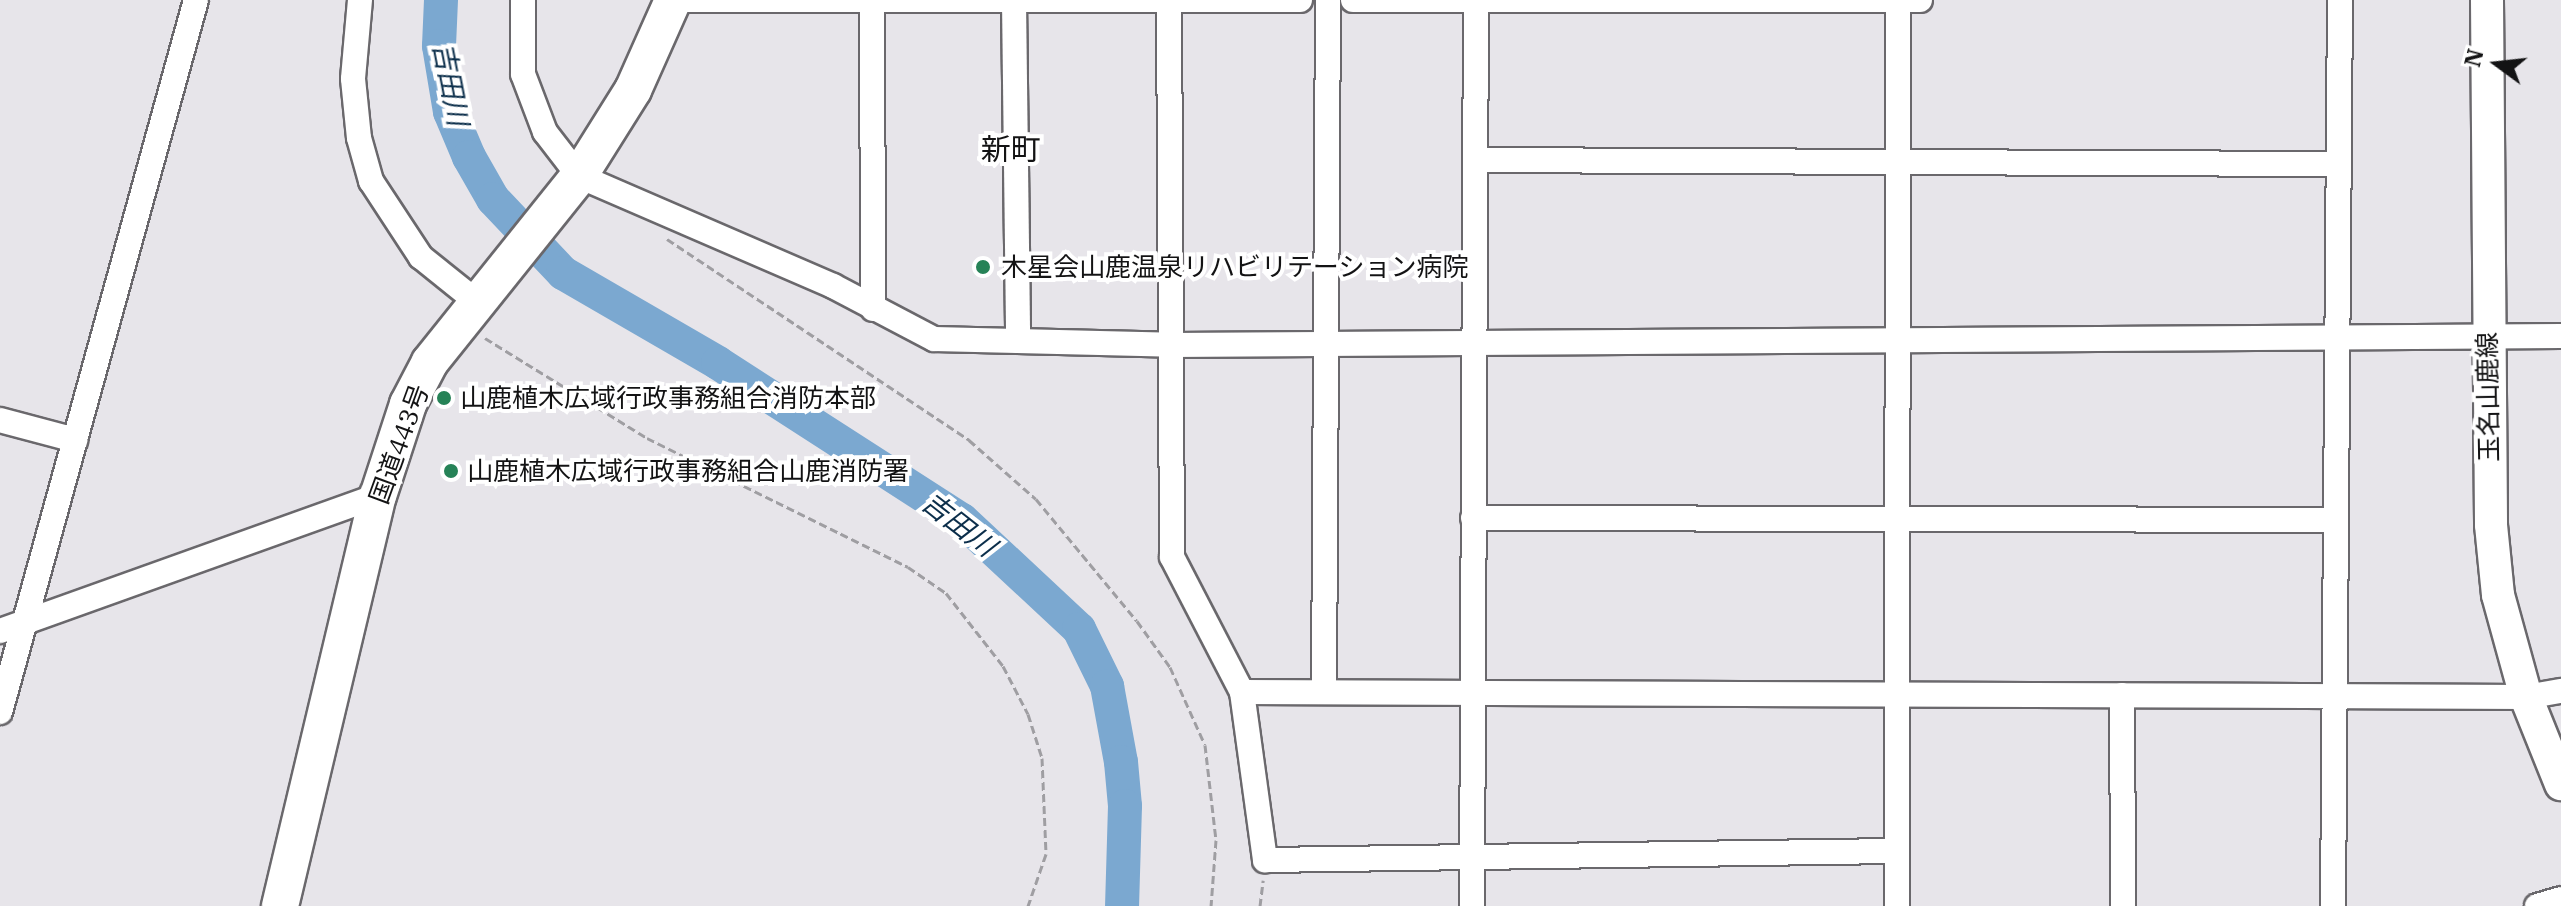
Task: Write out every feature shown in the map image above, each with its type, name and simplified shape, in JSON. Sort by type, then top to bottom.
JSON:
[{"type":"highway","name":"国道443号","points":[[280,906],[378,496],[408,404],[430,362],[574,183],[633,90],[673,0]]},
{"type":"main road","name":"玉名山鹿線","points":[[2487,0],[2487,336],[2492,539],[2498,595],[2526,697],[2561,784]]},
{"type":"street","points":[[0,712],[196,0]]},
{"type":"street","points":[[360,0],[353,79],[359,138],[371,181],[421,257],[468,312]]},
{"type":"street","points":[[523,0],[523,74],[545,132],[574,183],[710,231],[934,339],[1172,345],[2561,336]]},
{"type":"street","points":[[673,0],[1300,0]]},
{"type":"street","points":[[1324,692],[1328,0]]},
{"type":"street","points":[[1353,0],[1920,0]]},
{"type":"street","points":[[1897,906],[1898,0]]},
{"type":"street","points":[[2333,906],[2340,0]]},
{"type":"street","points":[[872,1],[873,309]]},
{"type":"street","points":[[1014,1],[1018,341]]},
{"type":"street","points":[[1169,1],[1172,557],[1242,692],[1265,860],[1472,854],[1897,851]]},
{"type":"street","points":[[1472,906],[1476,1]]},
{"type":"street","points":[[1475,160],[2339,164]]},
{"type":"street","points":[[0,420],[75,440]]},
{"type":"street","points":[[0,631],[378,496]]},
{"type":"street","points":[[1473,518],[2336,520]]},
{"type":"street","points":[[1242,692],[2526,697],[2561,691]]},
{"type":"street","points":[[2122,695],[2123,906]]},
{"type":"street","points":[[2537,906],[2561,899]]},
{"type":"path","points":[[666,238],[969,440],[1036,499],[1137,621],[1170,667],[1205,745],[1216,840],[1211,906]]},
{"type":"path","points":[[468,312],[647,438],[908,567],[946,593],[1003,666],[1028,714],[1042,758],[1046,854],[1028,906]]},
{"type":"path","points":[[1260,906],[1265,860]]},
{"type":"waterway","name":"吉田川","points":[[441,0],[439,46],[450,112],[469,157],[493,199],[563,273],[718,363],[962,520],[1079,629],[1107,686],[1121,762],[1125,806],[1122,906]]},
{"type":"place","name":"木星会山鹿温泉リハビリテーション病院","points":[[983,267]]},
{"type":"place","name":"山鹿植木広域行政事務組合消防本部","points":[[444,398]]},
{"type":"place","name":"山鹿植木広域行政事務組合山鹿消防署","points":[[451,471]]},
{"type":"district","name":"新町","points":[[1011,149]]}]
